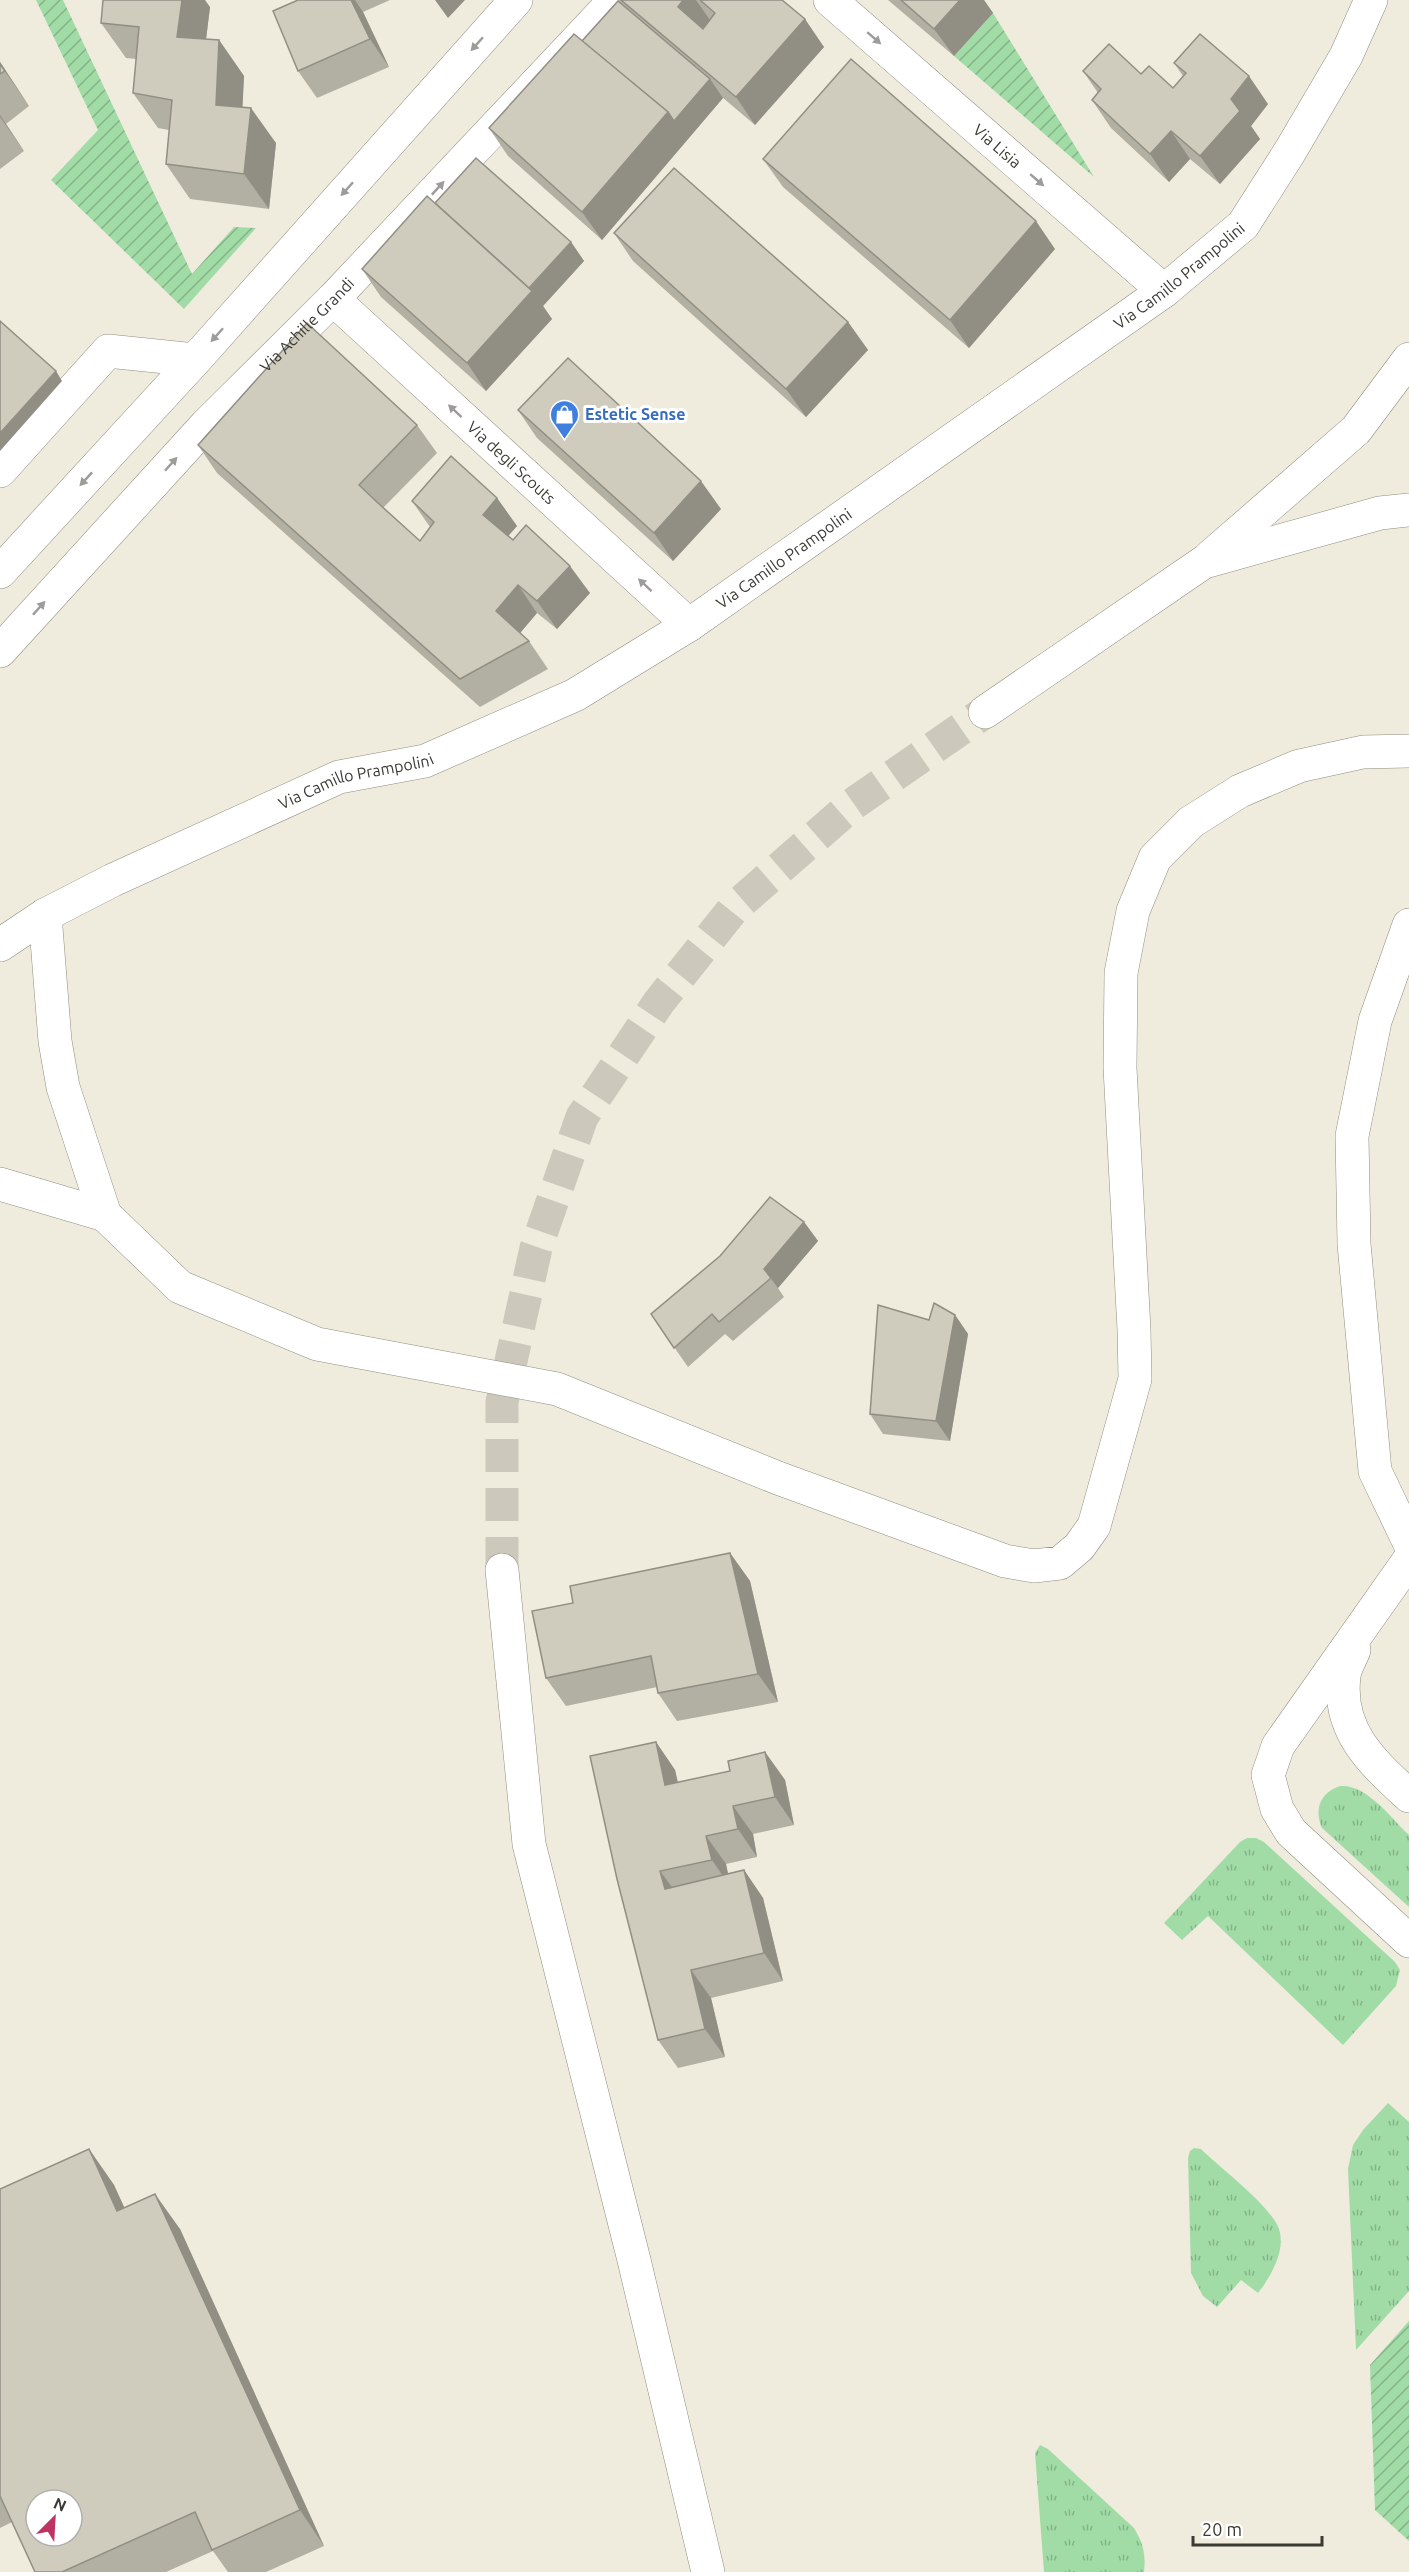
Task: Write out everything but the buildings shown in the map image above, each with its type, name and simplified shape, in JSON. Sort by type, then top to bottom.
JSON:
[{"type":"street","points":[[0,572],[195,360],[516,0]]},
{"type":"street","name":"Via Achille Grandi","points":[[0,651],[206,425],[333,299],[615,0]]},
{"type":"street","name":"Via Lisia","points":[[830,0],[1164,291]]},
{"type":"street","name":"Via Camillo Prampolini","points":[[0,945],[45,915],[113,880],[339,777],[424,761],[564,699],[688,625],[1164,291],[1243,225],[1289,153],[1346,56],[1371,0]]},
{"type":"street","name":"Via degli Scouts","points":[[333,299],[688,625]]},
{"type":"street","points":[[0,471],[108,351],[195,360]]},
{"type":"street","points":[[985,712],[1204,562],[1356,430],[1409,359]]},
{"type":"street","points":[[1204,562],[1380,513],[1409,510]]},
{"type":"street","points":[[0,1184],[105,1215],[180,1287],[317,1344],[557,1389],[778,1478],[1005,1561],[1034,1566],[1060,1563],[1079,1547],[1094,1526],[1135,1379],[1120,1068],[1121,973],[1134,911],[1155,858],[1191,822],[1240,791],[1299,766],[1363,752],[1409,751]]},
{"type":"street","points":[[45,915],[55,1041],[63,1087],[105,1215]]},
{"type":"street","points":[[1409,926],[1375,1021],[1352,1136],[1354,1244],[1375,1471],[1409,1542]]},
{"type":"street","points":[[1409,1560],[1278,1746],[1268,1775],[1277,1809],[1291,1832],[1409,1941]]},
{"type":"street","points":[[502,1569],[529,1844],[634,2260],[708,2572]]},
{"type":"street","points":[[1365,1623],[1344,1675],[1346,1718],[1369,1759],[1409,1796]]},
{"type":"green space","points":[[36,0],[63,0],[192,274],[234,227],[256,228],[184,309],[51,180],[98,130]]},
{"type":"green space","points":[[993,13],[1094,177],[954,56]]},
{"type":"green space","points":[[1340,1786],[1360,1790],[1369,1796],[1409,1835],[1409,1907],[1322,1828],[1319,1814],[1320,1802],[1333,1789]]},
{"type":"green space","points":[[1247,1838],[1256,1838],[1264,1842],[1395,1962],[1400,1970],[1396,1986],[1343,2045],[1208,1916],[1182,1940],[1164,1923],[1240,1842]]},
{"type":"green space","points":[[1388,2103],[1409,2122],[1409,2291],[1356,2350],[1348,2169],[1353,2145],[1363,2130]]},
{"type":"green space","points":[[1194,2148],[1201,2149],[1266,2209],[1279,2229],[1281,2237],[1276,2263],[1258,2293],[1241,2280],[1217,2307],[1203,2296],[1191,2273],[1188,2158],[1190,2151]]},
{"type":"green space","points":[[1409,2321],[1409,2541],[1375,2510],[1370,2365]]},
{"type":"green space","points":[[1040,2445],[1048,2449],[1134,2528],[1143,2549],[1144,2572],[1044,2572],[1035,2453]]},
{"type":"tunnel","points":[[502,1570],[502,1402],[536,1248],[582,1117],[659,1002],[734,908],[853,804],[985,712]]},
{"type":"place","name":"Estetic Sense","points":[[564,440]]}]
